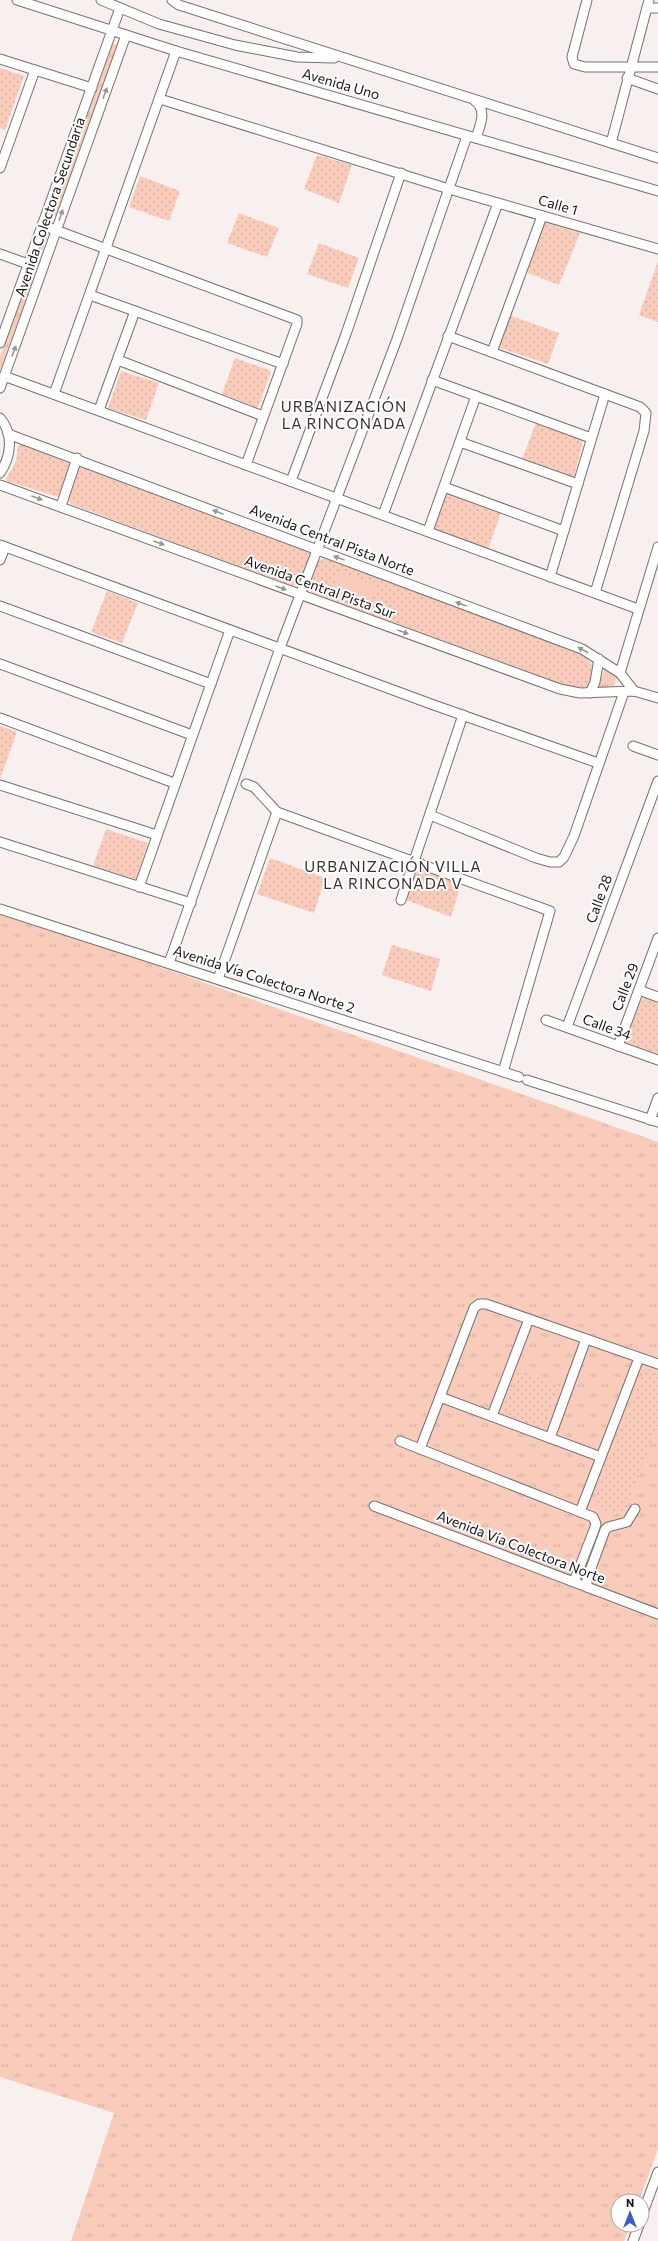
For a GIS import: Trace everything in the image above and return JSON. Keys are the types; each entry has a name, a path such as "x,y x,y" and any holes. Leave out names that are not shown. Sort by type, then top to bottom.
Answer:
{"street":[{"name":"Avenida Uno","path":"17,0 176,52 658,191"},
{"path":"101,0 159,24 235,45 297,57 343,58"},
{"name":"Avenida Uno","path":"172,0 183,6 658,158"},
{"path":"587,0 572,58 574,64 585,67 658,67"},
{"path":"610,143 648,4 658,8"},
{"name":"Avenida Colectora Secundaria","path":"0,343 120,8"},
{"name":"Avenida Colectora Secundaria","path":"0,388 126,35"},
{"path":"54,394 107,249 176,52"},
{"path":"0,59 92,88"},
{"path":"0,168 35,70"},
{"path":"627,78 658,89"},
{"path":"471,98 478,103 483,116"},
{"name":"Calle 1","path":"160,99 449,189 658,249"},
{"path":"168,963 191,903 280,648 338,499 449,189 471,137 483,116 505,109"},
{"path":"291,482 346,334 401,173"},
{"path":"383,515 498,203"},
{"path":"492,352 542,216"},
{"path":"42,225 294,317 297,324 246,465"},
{"path":"0,254 28,264"},
{"path":"90,295 283,364"},
{"path":"99,410 135,311"},
{"path":"448,336 640,407 646,413 647,417 595,593"},
{"path":"118,360 263,416"},
{"path":"4,376 638,609"},
{"path":"432,380 591,438"},
{"path":"550,577 605,394"},
{"path":"428,531 476,396"},
{"path":"0,418 8,434 10,447 7,460 0,473"},
{"name":"Avenida Central Pista Norte","path":"8,434 77,458 582,649 620,673 634,691"},
{"path":"460,442 578,484"},
{"path":"61,506 77,458"},
{"name":"Avenida Central Pista Sur","path":"0,485 61,506 301,596 560,689 590,692 634,691"},
{"path":"444,487 564,532"},
{"path":"0,560 2,546 463,716 598,763"},
{"path":"620,673 638,609 658,547"},
{"path":"0,606 211,684"},
{"path":"139,887 174,783 230,630"},
{"path":"590,692 597,676 599,659"},
{"path":"0,664 192,735"},
{"path":"634,691 658,698"},
{"path":"430,814 536,858 550,862 559,862 564,857 574,836 598,763 624,692"},
{"path":"401,900 463,716"},
{"path":"0,718 174,783"},
{"path":"633,746 658,755"},
{"name":"Calle 28","path":"567,1028 658,781"},
{"path":"246,784 254,787 277,812 550,911 503,1072"},
{"path":"0,785 156,835"},
{"path":"218,979 277,812"},
{"path":"0,842 191,903"},
{"name":"Avenida Vía Colectora Norte 2","path":"0,909 654,1121"},
{"name":"Calle 29","path":"618,1046 658,938"},
{"path":"639,990 658,997"},
{"name":"Calle 34","path":"546,1020 658,1060"},
{"path":"654,1121 658,1098"},
{"path":"420,1449 476,1305 486,1304 658,1364"},
{"path":"492,1416 529,1319"},
{"path":"550,1438 586,1339"},
{"path":"580,1512 639,1358"},
{"path":"440,1397 601,1457"},
{"path":"400,1441 593,1517 596,1524 575,1579 571,1581"},
{"name":"Avenida Vía Colectora Norte","path":"374,1506 658,1614"},
{"path":"587,1587 587,1579 605,1530 608,1527 627,1522 635,1509"},
{"path":"650,2194 658,2172"}],"green space":[{"path":"113,44 118,45 56,216 52,214"},
{"path":"0,68 24,76 5,130 0,128"},
{"path":"317,155 352,165 339,203 304,189"},
{"path":"140,176 180,191 169,221 129,207"},
{"path":"239,213 279,228 267,257 227,243"},
{"path":"542,222 580,233 559,285 523,271"},
{"path":"45,232 49,233 39,260 37,260 36,257"},
{"path":"319,243 359,258 348,288 307,274"},
{"path":"658,261 658,322 639,315"},
{"path":"31,272 34,272 35,275 0,371 0,357"},
{"path":"509,315 559,333 548,364 497,347"},
{"path":"235,358 271,371 258,408 222,394"},
{"path":"121,371 159,383 146,420 108,408"},
{"path":"536,423 583,440 574,477 522,459"},
{"path":"22,442 71,464 58,497 7,481 6,479 16,461 18,446"},
{"path":"84,466 309,549 313,553 301,584 294,587 71,504 68,498 78,469"},
{"path":"448,493 501,513 488,549 436,531 434,526 445,494"},
{"path":"326,557 580,651 594,667 593,682 587,687 562,688 315,596 309,590 318,561"},
{"path":"339,571 377,586 368,609 330,595"},
{"path":"107,591 138,603 122,643 91,632"},
{"path":"605,668 616,677 615,684 612,689 598,688"},
{"path":"0,726 17,732 0,779"},
{"path":"106,829 148,843 136,879 93,866"},
{"path":"270,858 325,878 314,913 257,894"},
{"path":"417,867 461,884 451,917 406,900"},
{"path":"0,911 658,1142 658,2149 642,2193 610,2193 610,2233 627,2233 624,2241 71,2241 114,2113 0,2077"},
{"path":"392,945 440,959 431,991 382,975"},
{"path":"645,998 658,1003 658,1056 626,1045 625,1041 641,1000"},
{"path":"645,1369 658,1373 658,1425 626,1508 616,1514 599,1507 595,1497"},
{"path":"518,1370 559,1386 543,1430 501,1413"}],"district":[{"name":"URBANIZACIÓN LA RINCONADA","path":"344,416"},
{"name":"URBANIZACIÓN VILLA LA RINCONADA V","path":"393,876"}]}
